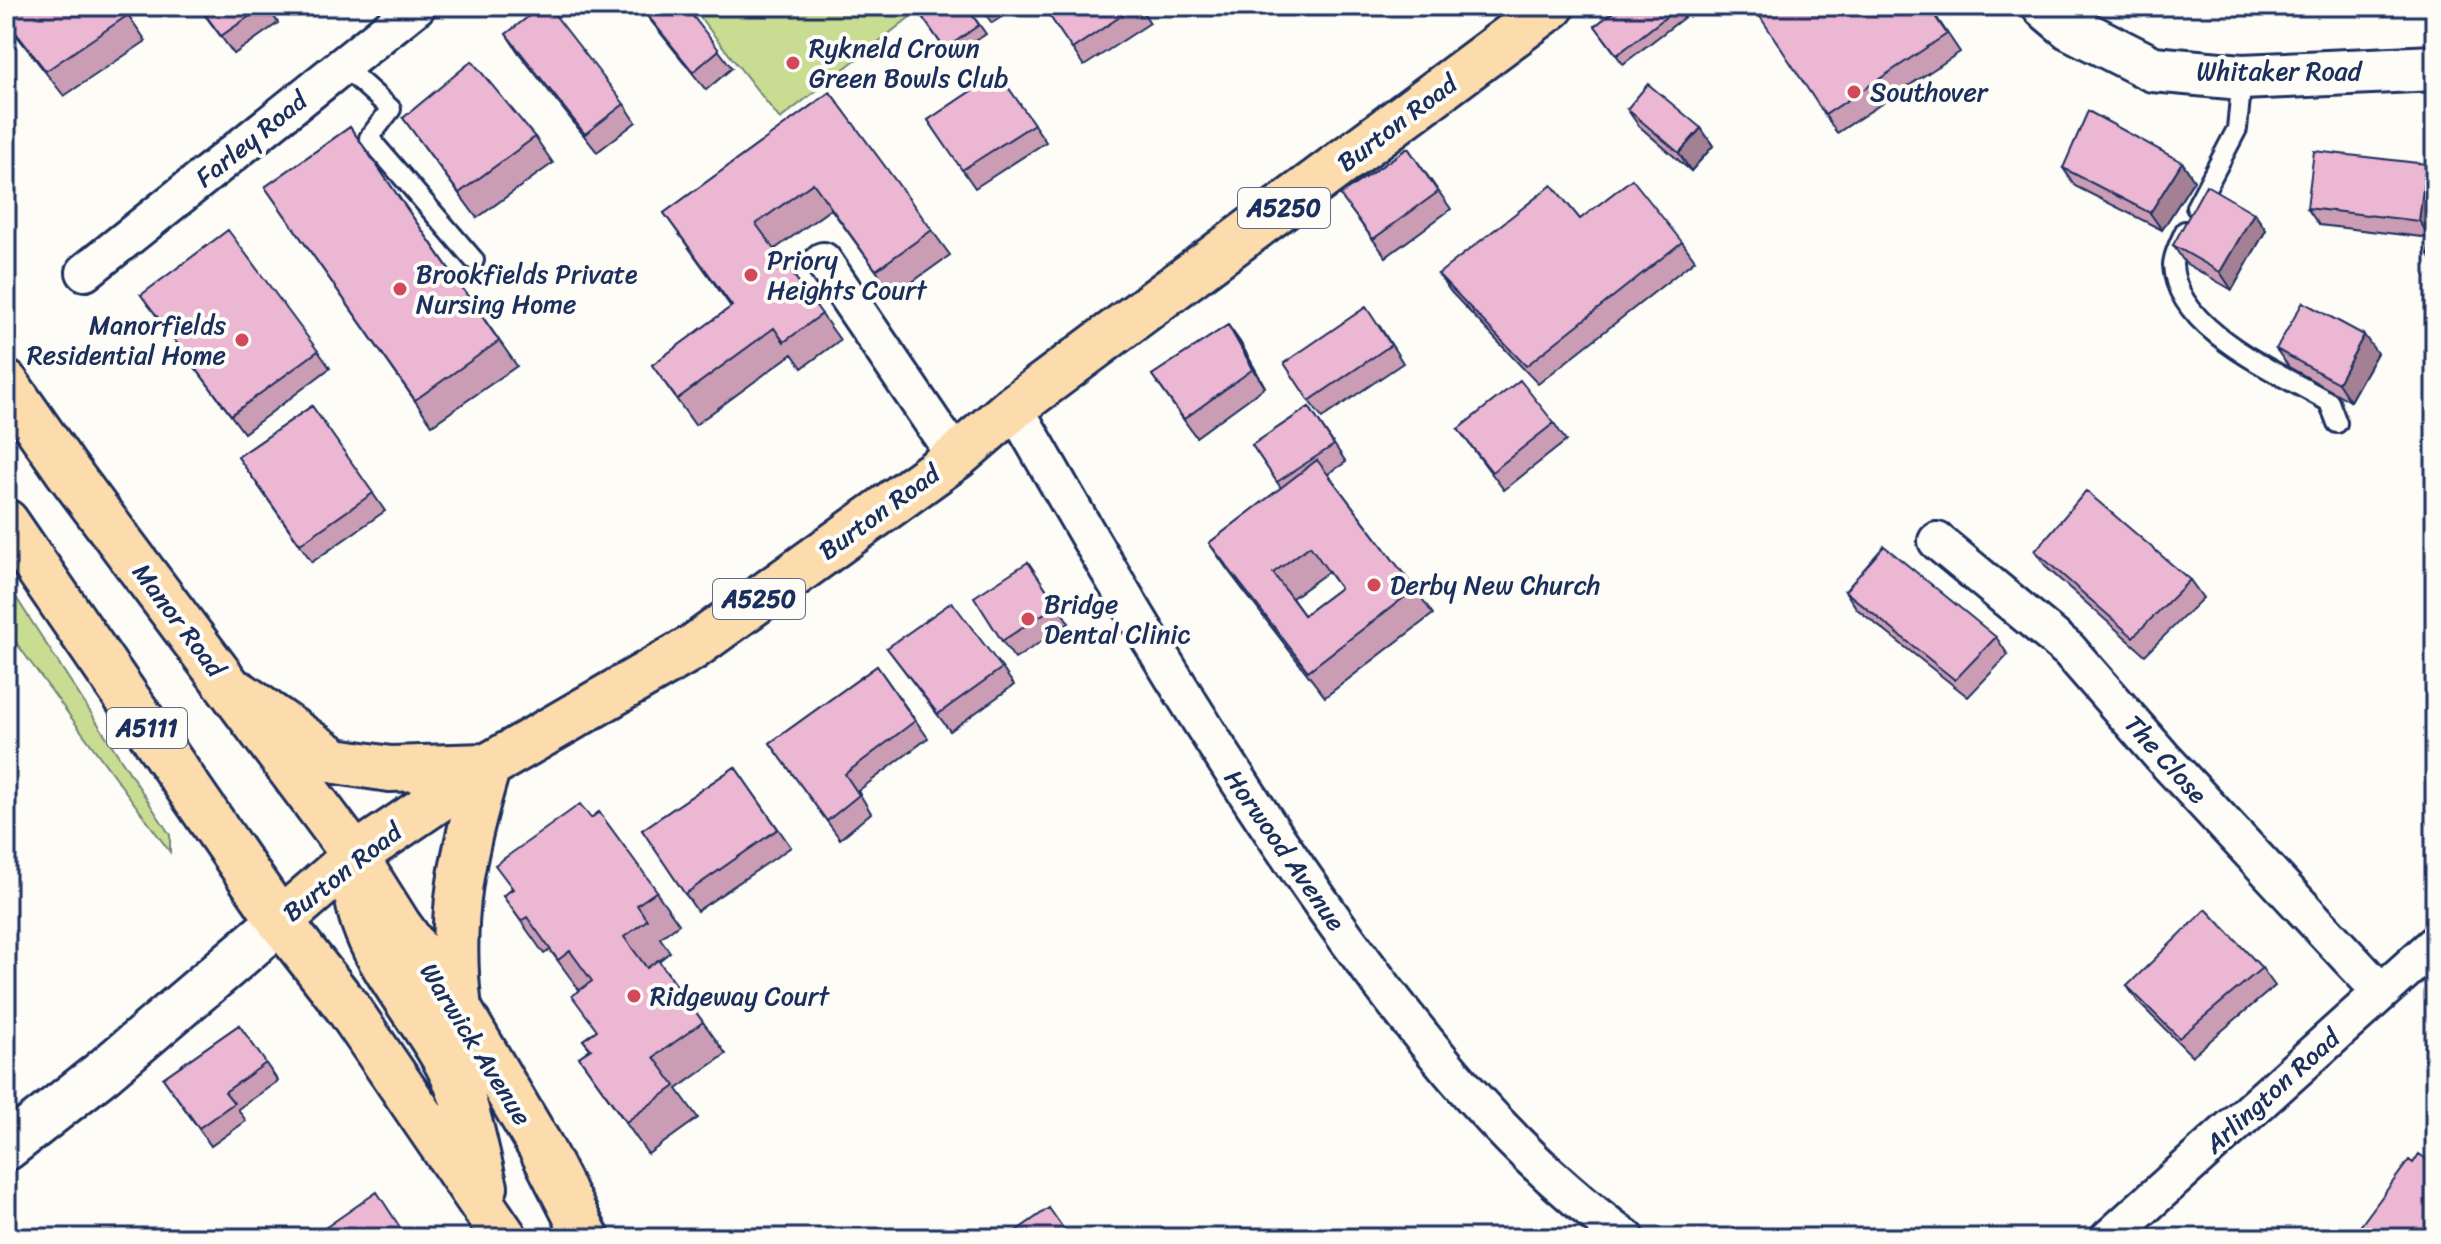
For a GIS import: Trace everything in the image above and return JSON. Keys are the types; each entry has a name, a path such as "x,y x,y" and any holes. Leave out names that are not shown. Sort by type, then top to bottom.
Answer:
{"main road":[{"name":"Burton Road","path":"280,921 355,856 488,766 692,648 956,457 1014,407 1552,6"},
{"name":"Manor Road","path":"6,383 355,856"},
{"name":"A5111","path":"6,522 280,921 348,1008 498,1225"},
{"name":"A5250","path":"229,687 336,761 390,769 488,766"},
{"path":"459,1009 454,964 456,899 471,822 488,766"},
{"name":"A5111","path":"355,856 357,895 372,943 447,1062 462,1095 498,1225"},
{"name":"Warwick Avenue","path":"355,856 399,926 459,1009 540,1146 587,1238"}],"street":[{"name":"Farley Road","path":"85,272 417,6"},
{"name":"Whitaker Road","path":"2045,6 2070,27 2153,69 2242,77 2435,68"},
{"path":"823,261 956,457"},
{"name":"Horwood Avenue","path":"1014,407 1114,583 1218,751 1310,888 1404,1017 1532,1162 1626,1238"},
{"name":"The Close","path":"1937,541 2069,650 2164,759 2381,992"},
{"name":"Burton Road","path":"6,1148 103,1072 280,921"},
{"name":"Arlington Road","path":"2109,1238 2435,944"}],"lane":[{"path":"343,66 391,109 369,138 474,260"},
{"path":"2242,77 2237,129 2188,223 2173,264 2180,290 2209,332 2329,402 2337,423"}],"green space":[{"name":"Rykneld Crown Green Bowls Club","path":"691,6 924,6 780,119"},
{"path":"6,582 170,835 170,852 6,629"}],"building":[{"path":"6,6 122,6 128,15 46,71 6,20"},
{"path":"199,6 264,6 221,36"},
{"path":"542,6 548,6 624,104 585,134 506,34"},
{"path":"640,6 685,6 719,50 693,72"},
{"path":"934,6 966,6 979,25 945,49 921,15"},
{"path":"980,6 998,6 985,14"},
{"path":"1043,6 1136,6 1072,49"},
{"path":"1621,6 1680,6 1617,55 1595,26"},
{"name":"Southover","path":"1753,6 1928,6 1947,34 1825,115"},
{"path":"472,61 535,137 459,193 403,118"},
{"path":"998,73 1034,124 962,170 928,120"},
{"path":"1648,84 1701,128 1679,153 1627,109"},
{"name":"Priory Heights Court","path":"830,92 932,230 876,270 813,183 756,224 822,314 784,342 774,328 677,399 652,365 732,306 664,213"},
{"path":"2088,111 2182,162 2150,213 2063,168"},
{"name":"Brookfields Private Nursing Home","path":"350,127 499,341 415,400 265,187"},
{"path":"1408,148 1438,192 1373,239 1340,195"},
{"path":"2314,151 2426,164 2419,221 2307,208"},
{"path":"1632,179 1682,242 1526,366 1438,274 1552,185 1580,219"},
{"path":"2206,185 2254,213 2220,272 2173,245"},
{"path":"2435,195 2435,255 2428,254"},
{"name":"Manorfields Residential Home","path":"228,230 318,351 231,415 141,295"},
{"path":"2303,302 2364,335 2338,383 2276,349"},
{"path":"1366,307 1391,345 1309,401 1284,363"},
{"path":"1228,325 1253,369 1184,419 1152,375"},
{"path":"1520,380 1554,423 1492,472 1458,429"},
{"path":"312,406 373,493 300,544 238,457"},
{"path":"1309,407 1334,445 1277,482 1252,445"},
{"name":"Derby New Church","path":"1317,460 1415,589 1308,671 1209,543","holes":["1310,546 1340,588 1304,615 1273,573"]},
{"path":"2086,491 2190,580 2133,637 2035,551"},
{"path":"1884,546 1996,637 1955,680 1845,591"},
{"path":"1028,562 1057,605 1002,641 974,597"},
{"path":"952,602 1002,668 938,714 887,648"},
{"path":"877,666 915,721 845,774 859,795 827,821 770,743"},
{"path":"735,767 778,829 685,894 642,830"},
{"name":"Ridgeway Court","path":"580,804 591,818 599,812 657,891 637,905 647,920 624,937 647,968 658,960 703,1022 654,1057 675,1086 626,1122 579,1057 591,1049 583,1040 597,1030 572,996 592,981 570,951 558,960 527,917 521,921 503,896 513,889 495,865"},
{"path":"2206,909 2262,968 2179,1038 2127,986"},
{"path":"239,1025 266,1063 225,1092 234,1103 199,1128 163,1078"},
{"path":"2419,1154 2435,1165 2435,1226 2426,1238 2360,1238 2362,1236 2356,1232 2409,1160 2413,1163"},
{"path":"377,1192 407,1238 332,1238 325,1228"},
{"path":"1049,1208 1070,1238 1006,1238"}],"place":[{"name":"Rykneld Crown Green Bowls Club","path":"793,63"},
{"name":"Southover","path":"1854,92"},
{"name":"Priory Heights Court","path":"751,275"},
{"name":"Brookfields Private Nursing Home","path":"400,289"},
{"name":"Manorfields Residential Home","path":"242,340"},
{"name":"Derby New Church","path":"1374,585"},
{"name":"Bridge Dental Clinic","path":"1028,619"},
{"name":"Ridgeway Court","path":"634,996"}]}
